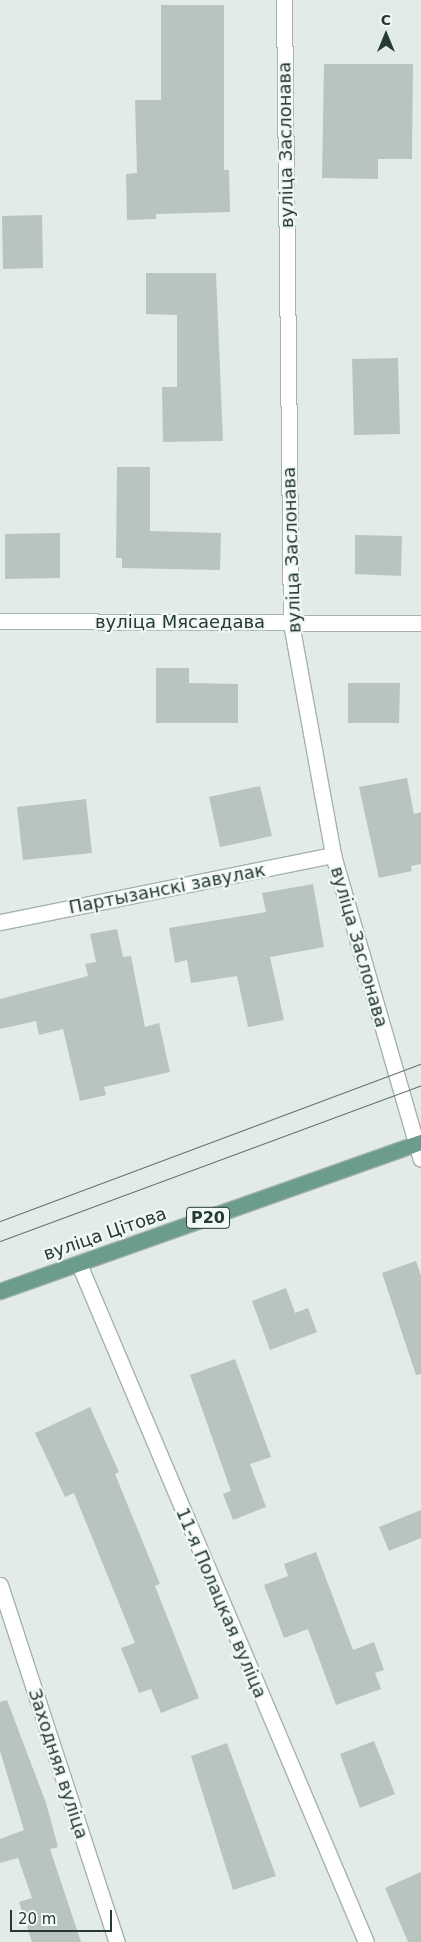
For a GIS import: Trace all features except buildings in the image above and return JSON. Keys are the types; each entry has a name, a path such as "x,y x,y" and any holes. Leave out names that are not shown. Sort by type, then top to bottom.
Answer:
{"main road":[{"name":"вуліца Цітова","path":"0,1291 419,1148"}],"street":[{"name":"вуліца Заслонава","path":"284,0 291,623 333,856 419,1148"},
{"name":"вуліца Мясаедава","path":"0,621 421,623"},
{"name":"Партызанскі завулак","path":"0,922 333,856"},
{"name":"11-я Полацкая вуліца","path":"79,1264 366,1942"},
{"name":"Заходняя вуліца","path":"0,1585 117,1942"}],"tram line":[{"path":"0,1221 421,1064"},
{"path":"0,1241 421,1085"}]}
